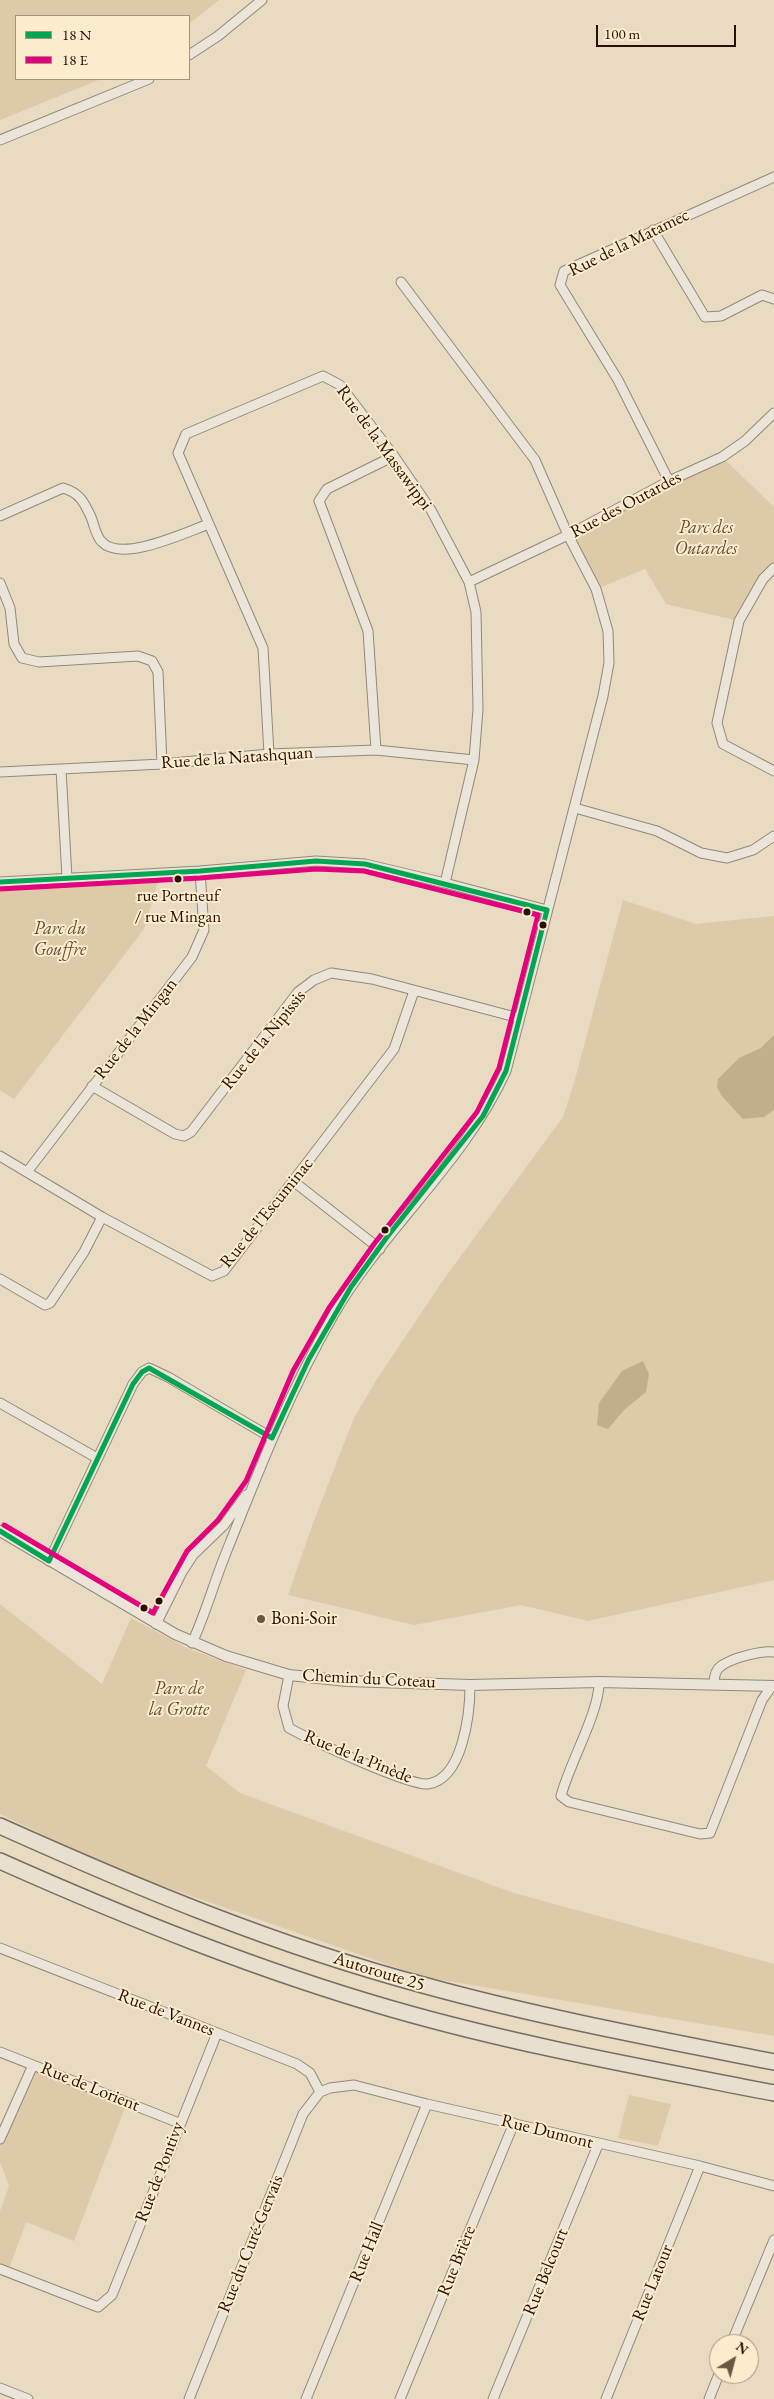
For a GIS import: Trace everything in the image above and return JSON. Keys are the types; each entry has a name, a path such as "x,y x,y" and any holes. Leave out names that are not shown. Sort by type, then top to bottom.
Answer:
{"highway":[{"name":"Autoroute 25","path":"0,1826 193,1909 269,1937 358,1966 516,2009 774,2062"},
{"name":"Autoroute 25","path":"0,1860 158,1929 330,1990 488,2034 774,2093"},
{"path":"696,2077 774,2103"}],"street":[{"path":"190,53 218,36 262,0"},
{"path":"0,140 146,80"},
{"name":"Rue de la Matamec","path":"669,481 618,380 560,285 564,271 774,177"},
{"path":"653,230 705,317 721,316 762,295 774,299"},
{"path":"192,1643 253,1484 300,1374 335,1312 380,1249 483,1116 506,1071 575,808 603,696 609,663 608,631 596,590 568,535 535,460 401,282"},
{"name":"Rue de la Massawippi","path":"269,754 263,648 178,453 186,434 323,376 340,384 394,456 431,510 469,582 476,622 478,709 474,760 445,883"},
{"name":"Rue des Outardes","path":"469,582 568,535 669,481 722,457 745,440 774,413"},
{"path":"376,750 368,631 319,501 327,489 394,456"},
{"path":"0,516 63,488 74,492 82,499 101,542 110,548 120,550 149,546 209,524"},
{"path":"774,568 762,578 739,621 717,722 723,744 774,771"},
{"path":"0,583 10,608 14,644 22,658 39,662 138,656 152,661 158,672 162,764"},
{"name":"Rue de la Natashquan","path":"0,772 162,764 269,754 376,750 474,760"},
{"path":"61,769 67,878"},
{"path":"575,808 658,831 701,853 727,858 753,850 774,836"},
{"path":"0,882 200,871 316,861 366,864 547,910"},
{"name":"Rue de la Mingan","path":"27,1172 192,958 204,930 200,871"},
{"name":"Rue de la Nipissis","path":"92,1086 175,1134 184,1136 191,1132 298,992 314,980 331,972 372,979 519,1018"},
{"name":"Rue de l'Escuminac","path":"0,1156 102,1217 212,1276 224,1271 394,1049 414,991"},
{"path":"293,1181 380,1249"},
{"path":"0,1280 44,1305 50,1303 84,1252 102,1217"},
{"path":"49,1561 133,1384 142,1372 149,1368 168,1377 272,1438"},
{"path":"0,1403 97,1458"},
{"path":"156,1624 182,1572 193,1555 224,1525 253,1484"},
{"name":"Chemin du Coteau","path":"0,1531 156,1624 192,1643 236,1660 289,1674 347,1681 470,1685 599,1682 773,1686"},
{"path":"714,1684 716,1672 722,1666 763,1651 774,1652"},
{"name":"Rue de la Pinède","path":"289,1674 283,1706 289,1728 312,1741 357,1760 403,1778 427,1784 447,1774 460,1751 470,1685"},
{"path":"599,1682 598,1697 561,1796 569,1802 700,1834 710,1833 762,1700 773,1686"},
{"name":"Rue de Vannes","path":"0,1948 297,2064 310,2073 320,2092"},
{"name":"Rue de Pontivy","path":"0,2269 98,2307 112,2295 179,2123 217,2033"},
{"name":"Rue de Lorient","path":"0,2052 179,2123"},
{"path":"0,2139 34,2065"},
{"name":"Rue Dumont","path":"320,2092 330,2088 354,2085 598,2145 700,2166 774,2186"},
{"name":"Rue du Curé-Gervais","path":"189,2399 303,2114 320,2092"},
{"name":"Rue Hall","path":"306,2399 427,2104"},
{"name":"Rue Brière","path":"400,2399 514,2123"},
{"name":"Rue Belcourt","path":"493,2399 598,2145"},
{"name":"Rue Latour","path":"606,2399 700,2166"},
{"path":"736,2334 774,2240"},
{"path":"709,2399 715,2384"},
{"path":"0,2388 28,2399"}],"green space":[{"path":"0,0 219,0 190,23 190,15 15,15 15,80 99,80 0,120"},
{"name":"Parc des Outardes","path":"722,457 774,507 774,568 739,621 666,604 645,569 596,589 568,535"},
{"name":"Parc du Gouffre","path":"161,872 144,929 14,1099 0,1090 0,883"},
{"path":"623,900 696,924 774,916 774,1580 588,1621 521,1605 414,1625 288,1595 313,1523 354,1418 377,1379 444,1279 563,1117 574,1083"},
{"name":"Parc de la Grotte","path":"0,1604 102,1684 131,1618 187,1648 246,1670 206,1766 240,1793 514,1893 774,1964 774,2036 424,1977 114,1869 0,1814"},
{"path":"33,2065 127,2102 74,2241 26,2222 8,2272 0,2269 0,2211 9,2186 0,2162 0,2139"},
{"path":"629,2095 671,2104 658,2146 618,2138"}],"shaded area":[{"path":"774,1035 774,1110 764,1117 743,1119 721,1095 717,1087 718,1079 739,1058 761,1048"},
{"path":"643,1361 649,1374 646,1392 624,1410 608,1429 597,1425 599,1403 622,1371"}],"transit line":[{"path":"0,882 200,871 316,861 365,864 547,910 506,1071 483,1116 387,1237 351,1287 309,1359 272,1438 149,1368 142,1372 133,1384 49,1561 0,1531"},
{"path":"0,889 200,878 316,869 364,871 538,915 499,1068 477,1112 374,1244 329,1308 293,1371 246,1481 218,1520 187,1551 153,1613 4,1525"}],"place":[{"name":"rue Portneuf / rue Mingan","path":"178,879"},
{"name":"Boni-Soir","path":"261,1619"}]}
